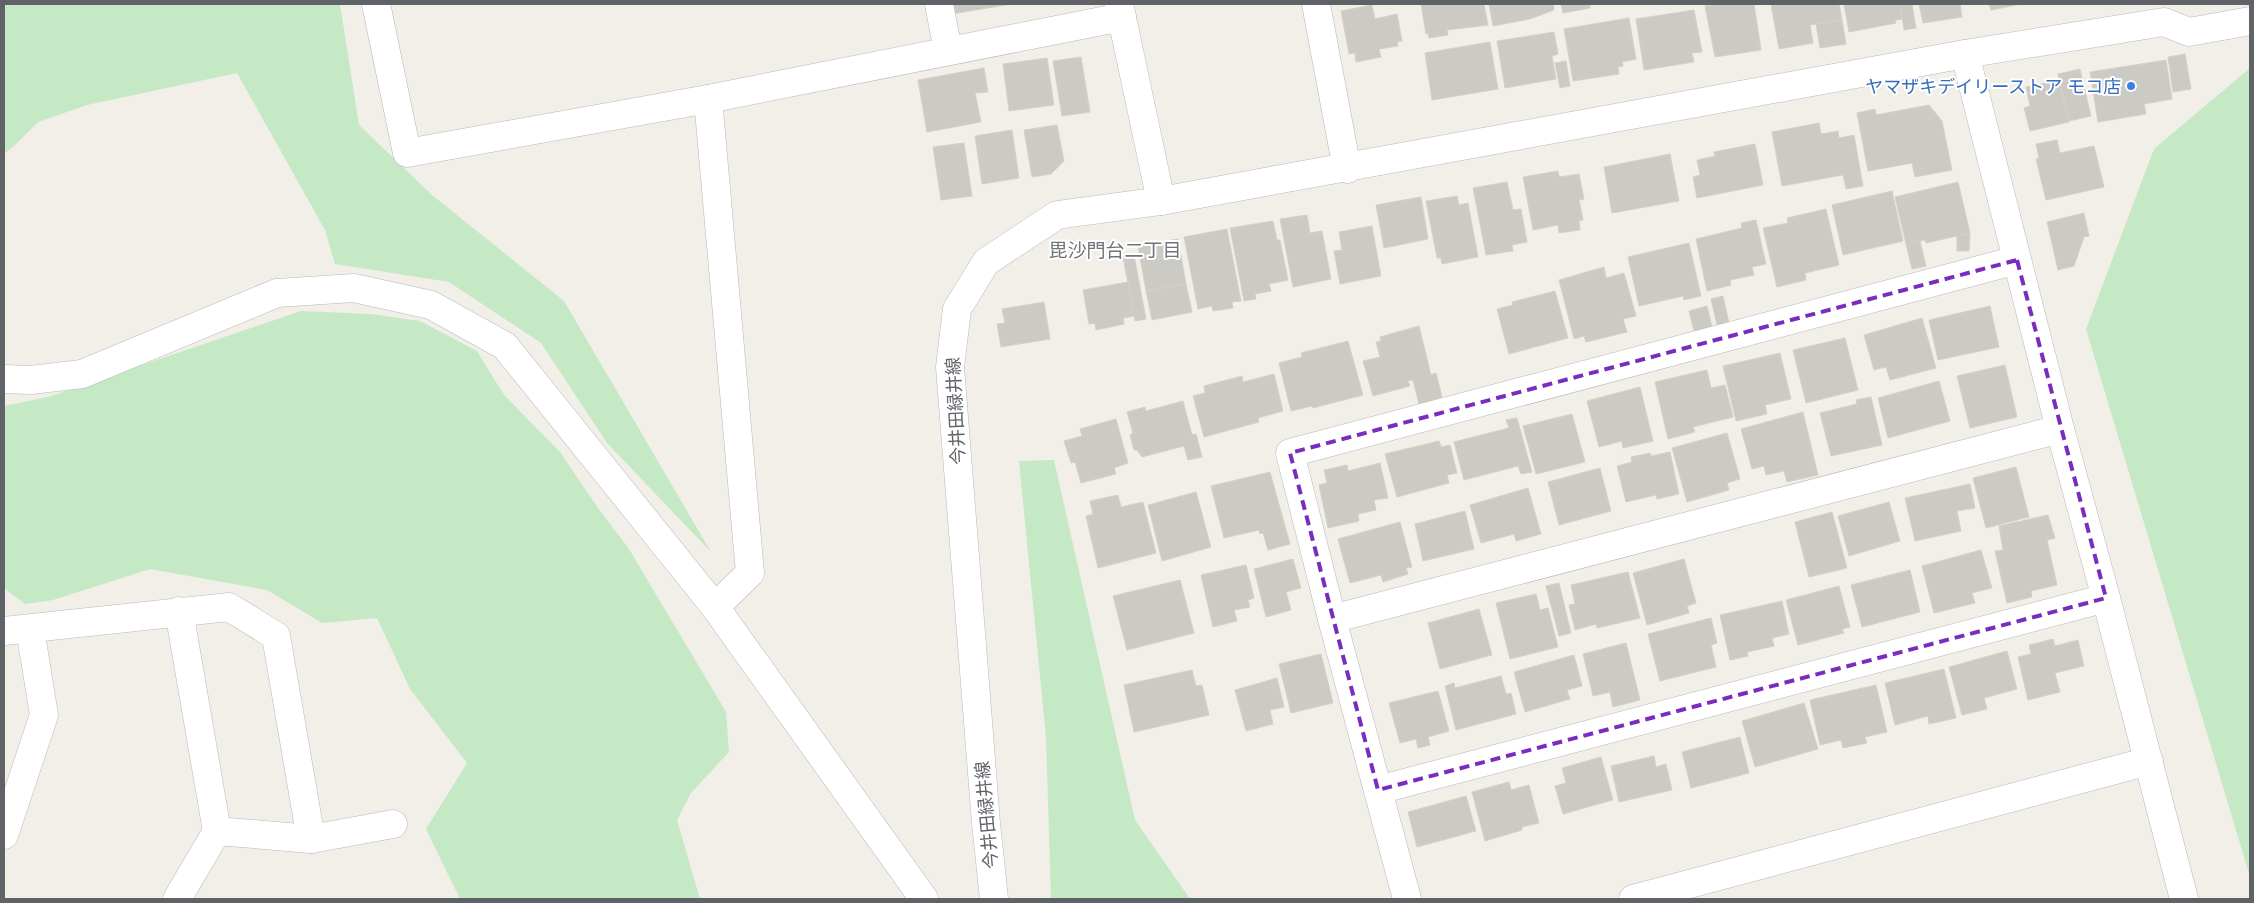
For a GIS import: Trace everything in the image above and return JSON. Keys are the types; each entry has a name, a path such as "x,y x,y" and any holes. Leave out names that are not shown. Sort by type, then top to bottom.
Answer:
{"street":[{"path":"376,4 408,153 708,99 948,52 1120,10 1161,201"},
{"path":"940,4 948,52"},
{"path":"1316,4 1347,169"},
{"path":"2163,13 2189,32 2250,21"},
{"name":"今井田緑井線","path":"994,899 986,823 950,368 957,309 986,262 1056,215 1161,201 1347,169 1965,54 2163,13"},
{"path":"1965,54 2060,429 2184,899"},
{"path":"708,99 750,573 715,607"},
{"path":"1407,899 1290,453 2017,260"},
{"path":"4,379 31,380 82,374 277,293 354,288 431,305 505,346 715,607 924,899"},
{"path":"1332,619 2060,429"},
{"path":"1378,790 2106,598"},
{"path":"4,835 44,715 17,630 229,607 276,636 311,839"},
{"path":"177,899 217,831 179,611"},
{"path":"1633,899 2148,762"},
{"path":"217,831 311,839 393,824"}],"highlighted area":[{"path":"2017,260 2106,598 1378,790 1290,453"}],"green space":[{"path":"4,4 340,4 359,125 432,195 564,301 711,552 607,443 541,343 449,282 335,264 325,230 237,73 87,105 38,122 4,154"},
{"path":"2250,68 2250,877 2086,329 2154,149"},
{"path":"301,311 371,314 420,321 477,351 504,395 560,452 629,549 726,712 729,752 691,793 677,820 700,899 460,899 426,829 467,763 410,689 377,618 322,623 267,590 150,569 53,600 25,604 4,588 4,406 48,397"},
{"path":"1054,460 1135,820 1190,899 1051,899 1046,737 1019,461"}],"building":[{"path":"950,4 1011,4 952,14"},
{"path":"1421,4 1484,4 1488,25 1447,30 1448,35 1429,38 1428,33 1426,34"},
{"path":"1489,4 1553,4 1554,10 1530,19 1493,26"},
{"path":"1561,4 1590,4 1590,8 1563,13"},
{"path":"1754,4 1761,50 1715,57 1705,6"},
{"path":"1771,4 1839,4 1842,20 1810,25 1813,43 1779,49"},
{"path":"1844,4 1900,4 1902,19 1895,20 1896,23 1849,32"},
{"path":"1900,4 1912,4 1916,28 1904,30"},
{"path":"1919,4 1960,4 1962,17 1923,23"},
{"path":"1989,4 2017,4 2017,5 1991,10"},
{"path":"1372,5 1375,19 1397,14 1402,41 1397,42 1398,46 1379,49 1381,57 1356,62 1355,53 1349,54 1341,11"},
{"path":"1694,10 1702,52 1692,53 1694,62 1644,70 1636,19"},
{"path":"1629,18 1636,59 1622,62 1623,66 1618,67 1619,74 1573,81 1564,29"},
{"path":"1842,20 1846,44 1820,48 1816,24"},
{"path":"1554,32 1558,54 1552,56 1556,79 1505,88 1497,41"},
{"path":"1490,42 1498,89 1432,100 1425,53"},
{"path":"2185,54 2191,89 2173,92 2168,57"},
{"path":"1081,57 1090,112 1062,116 1053,61"},
{"path":"1047,58 1054,105 1009,111 1003,64"},
{"name":"ヤマザキデイリーストア モコ店","path":"2166,60 2172,99 2144,104 2146,114 2098,122 2090,72"},
{"path":"1566,61 1570,86 1560,88 1555,63"},
{"path":"984,68 988,92 975,93 981,122 927,132 918,80"},
{"path":"2080,69 2091,116 2069,121 2058,74"},
{"path":"2059,80 2069,122 2030,131 2024,108 2030,106 2026,87"},
{"path":"1929,105 1942,121 1952,170 1915,177 1912,163 1868,171 1857,113 1875,109 1876,115"},
{"path":"1819,123 1821,134 1838,131 1839,138 1854,135 1863,186 1846,189 1843,175 1782,186 1772,132"},
{"path":"1057,125 1064,161 1051,174 1032,177 1024,130"},
{"path":"1012,130 1019,178 982,184 975,136"},
{"path":"2057,140 2060,153 2094,146 2104,187 2046,200 2036,159 2039,158 2036,144"},
{"path":"964,143 972,196 941,200 933,147"},
{"path":"1755,144 1763,185 1697,198 1693,177 1700,175 1697,160 1715,156 1714,152"},
{"path":"1670,154 1679,201 1612,213 1604,167"},
{"path":"1558,171 1559,177 1579,174 1584,199 1579,200 1583,220 1579,221 1580,230 1559,233 1558,225 1533,230 1523,177"},
{"path":"1507,182 1513,210 1521,209 1527,242 1512,245 1513,251 1486,255 1473,188"},
{"path":"1958,182 1970,233 1926,243 1925,240 1906,244 1895,197"},
{"path":"1892,191 1903,241 1843,255 1832,205"},
{"path":"1457,196 1459,205 1468,203 1478,257 1442,264 1441,258 1437,258 1426,201"},
{"path":"1421,197 1428,239 1384,248 1376,205"},
{"path":"1826,209 1839,265 1805,273 1806,280 1777,287 1763,228 1788,223 1787,218"},
{"path":"2084,213 2089,236 2084,237 2074,266 2058,270 2047,222"},
{"path":"1307,215 1310,233 1322,231 1331,279 1293,287 1280,219"},
{"path":"1756,220 1766,264 1752,267 1754,275 1730,280 1731,285 1707,291 1696,239 1742,228 1741,223"},
{"path":"1273,221 1277,240 1280,240 1288,280 1269,284 1271,291 1255,294 1256,299 1244,301 1230,228"},
{"path":"1372,226 1381,276 1340,284 1334,251 1342,250 1339,232"},
{"path":"1227,229 1241,301 1232,302 1233,308 1213,311 1212,306 1198,309 1184,237"},
{"path":"1970,233 1969,251 1957,251 1957,236"},
{"path":"1178,239 1186,284 1146,291 1138,246"},
{"path":"1920,241 1926,266 1912,269 1906,244"},
{"path":"1689,243 1701,296 1684,300 1683,296 1639,306 1628,257"},
{"path":"1134,255 1146,319 1135,321 1123,257"},
{"path":"1604,267 1606,278 1624,273 1636,316 1623,319 1627,332 1586,342 1584,336 1574,339 1559,280"},
{"path":"1128,282 1134,316 1123,318 1124,324 1096,330 1095,323 1089,324 1083,290"},
{"path":"1186,284 1192,312 1152,320 1146,291"},
{"path":"1555,291 1568,338 1509,354 1497,309 1513,305 1512,302"},
{"path":"1723,296 1729,323 1717,325 1711,299"},
{"path":"1044,302 1050,339 1001,347 997,324 1005,323 1002,309"},
{"path":"1707,306 1713,331 1695,335 1689,311"},
{"path":"1990,306 1999,347 1938,360 1929,320"},
{"path":"1922,318 1936,368 1890,380 1886,367 1874,370 1864,335"},
{"path":"1419,326 1431,375 1436,373 1442,397 1419,404 1413,380 1408,381 1410,386 1373,396 1363,361 1380,357 1376,342 1381,341 1380,337"},
{"path":"1845,338 1858,390 1806,403 1793,350"},
{"path":"1348,341 1363,395 1313,408 1312,406 1291,411 1279,363 1302,357 1301,353"},
{"path":"1780,353 1791,399 1765,405 1767,414 1736,421 1723,366"},
{"path":"2005,365 2017,417 1970,428 1957,376"},
{"path":"1707,370 1711,388 1725,385 1733,417 1693,427 1695,432 1668,439 1655,382"},
{"path":"1274,374 1283,411 1258,418 1259,422 1204,437 1193,396 1205,393 1204,386 1242,376 1243,382"},
{"path":"1939,381 1950,421 1888,438 1878,398"},
{"path":"1640,387 1653,441 1623,448 1622,441 1599,447 1587,401"},
{"path":"1871,397 1882,445 1831,456 1820,413 1857,404 1856,400"},
{"path":"1183,401 1192,435 1196,434 1202,457 1188,460 1184,446 1142,457 1137,450 1134,450 1130,435 1133,433 1127,412 1145,407 1146,411"},
{"path":"1803,412 1818,475 1787,482 1784,471 1766,475 1764,466 1752,469 1741,429"},
{"path":"1572,414 1585,462 1536,474 1523,426"},
{"path":"1517,418 1532,472 1521,474 1518,466 1464,480 1454,442 1509,428 1506,420"},
{"path":"1116,419 1128,463 1114,468 1116,474 1081,483 1075,462 1071,463 1064,441 1082,436 1080,429"},
{"path":"1727,433 1740,479 1727,483 1729,490 1687,502 1672,448"},
{"path":"1439,441 1441,447 1450,445 1457,473 1447,475 1449,483 1397,497 1385,454"},
{"path":"1670,452 1679,494 1657,499 1656,495 1626,502 1617,466 1632,462 1631,457 1650,453 1651,456"},
{"path":"1380,463 1388,498 1374,500 1376,510 1358,514 1359,521 1328,528 1319,485 1327,483 1324,470 1347,465 1348,471"},
{"path":"2016,467 2029,517 1986,528 1973,478"},
{"path":"1600,468 1611,511 1559,525 1548,482"},
{"path":"1270,472 1290,544 1268,550 1263,533 1260,534 1259,530 1224,538 1211,486"},
{"path":"1970,484 1975,508 1957,511 1961,531 1915,541 1905,498"},
{"path":"1528,488 1541,534 1516,541 1514,534 1481,543 1470,505"},
{"path":"1196,492 1211,547 1162,561 1148,505"},
{"path":"1118,495 1121,507 1143,502 1156,553 1098,568 1086,516 1093,514 1090,501"},
{"path":"1889,502 1900,541 1849,556 1838,516"},
{"path":"1465,511 1474,549 1423,561 1415,524"},
{"path":"1832,512 1847,568 1809,577 1795,522"},
{"path":"2048,515 2055,538 2047,540 2057,585 2031,591 2032,597 2007,603 1995,551 2003,550 1999,526"},
{"path":"1400,522 1412,567 1406,568 1408,574 1383,582 1381,575 1350,583 1338,539"},
{"path":"1981,550 1992,588 1972,593 1975,603 1934,613 1922,566"},
{"path":"1293,559 1301,588 1286,592 1291,610 1266,617 1254,569"},
{"path":"1684,559 1696,603 1687,606 1689,613 1647,625 1633,573"},
{"path":"1246,565 1254,598 1248,600 1250,607 1234,610 1237,621 1213,627 1201,575"},
{"path":"1910,570 1920,612 1862,627 1851,585"},
{"path":"1628,572 1640,618 1597,628 1596,624 1575,630 1569,605 1575,604 1571,585"},
{"path":"1180,580 1194,633 1127,650 1113,596"},
{"path":"1559,583 1571,633 1559,636 1546,586"},
{"path":"1839,586 1850,627 1842,629 1844,633 1798,645 1786,600"},
{"path":"1536,594 1540,610 1548,608 1558,647 1510,659 1496,603"},
{"path":"1782,601 1789,634 1772,638 1774,646 1747,652 1748,656 1730,660 1720,615"},
{"path":"1479,609 1492,655 1440,669 1428,623"},
{"path":"1711,618 1717,643 1711,645 1716,667 1660,681 1648,634"},
{"path":"2053,639 2055,646 2078,640 2084,666 2055,673 2060,692 2028,700 2018,657 2031,654 2029,645"},
{"path":"1626,643 1640,700 1613,707 1610,692 1593,696 1583,654"},
{"path":"2007,651 2017,689 1984,698 1987,709 1962,715 1949,667"},
{"path":"1321,654 1333,703 1291,713 1279,664"},
{"path":"1574,655 1582,686 1567,690 1570,699 1525,712 1514,672"},
{"path":"1944,669 1956,718 1929,724 1928,716 1895,725 1885,683"},
{"path":"1192,670 1196,686 1202,685 1209,715 1134,732 1124,685"},
{"path":"1501,676 1506,694 1511,693 1516,714 1456,730 1445,686 1454,683 1455,688"},
{"path":"1277,678 1284,707 1270,710 1273,724 1246,731 1235,690"},
{"path":"1876,685 1887,732 1865,737 1867,743 1843,748 1841,740 1820,745 1810,700"},
{"path":"1438,691 1449,731 1428,737 1430,745 1418,748 1416,739 1400,743 1389,703"},
{"path":"1804,703 1818,749 1755,767 1742,721"},
{"path":"1740,737 1749,773 1691,788 1682,752"},
{"path":"1654,756 1656,767 1666,764 1672,790 1619,802 1611,766"},
{"path":"1601,757 1613,800 1563,814 1555,786 1566,783 1562,768"},
{"path":"1509,782 1511,790 1529,785 1539,823 1522,827 1522,830 1485,841 1472,792"},
{"path":"1466,796 1476,831 1417,847 1408,812"}],"place":[{"name":"ヤマザキデイリーストア モコ店","path":"2131,86"}],"district":[{"name":"毘沙門台二丁目","path":"1115,250"}]}
